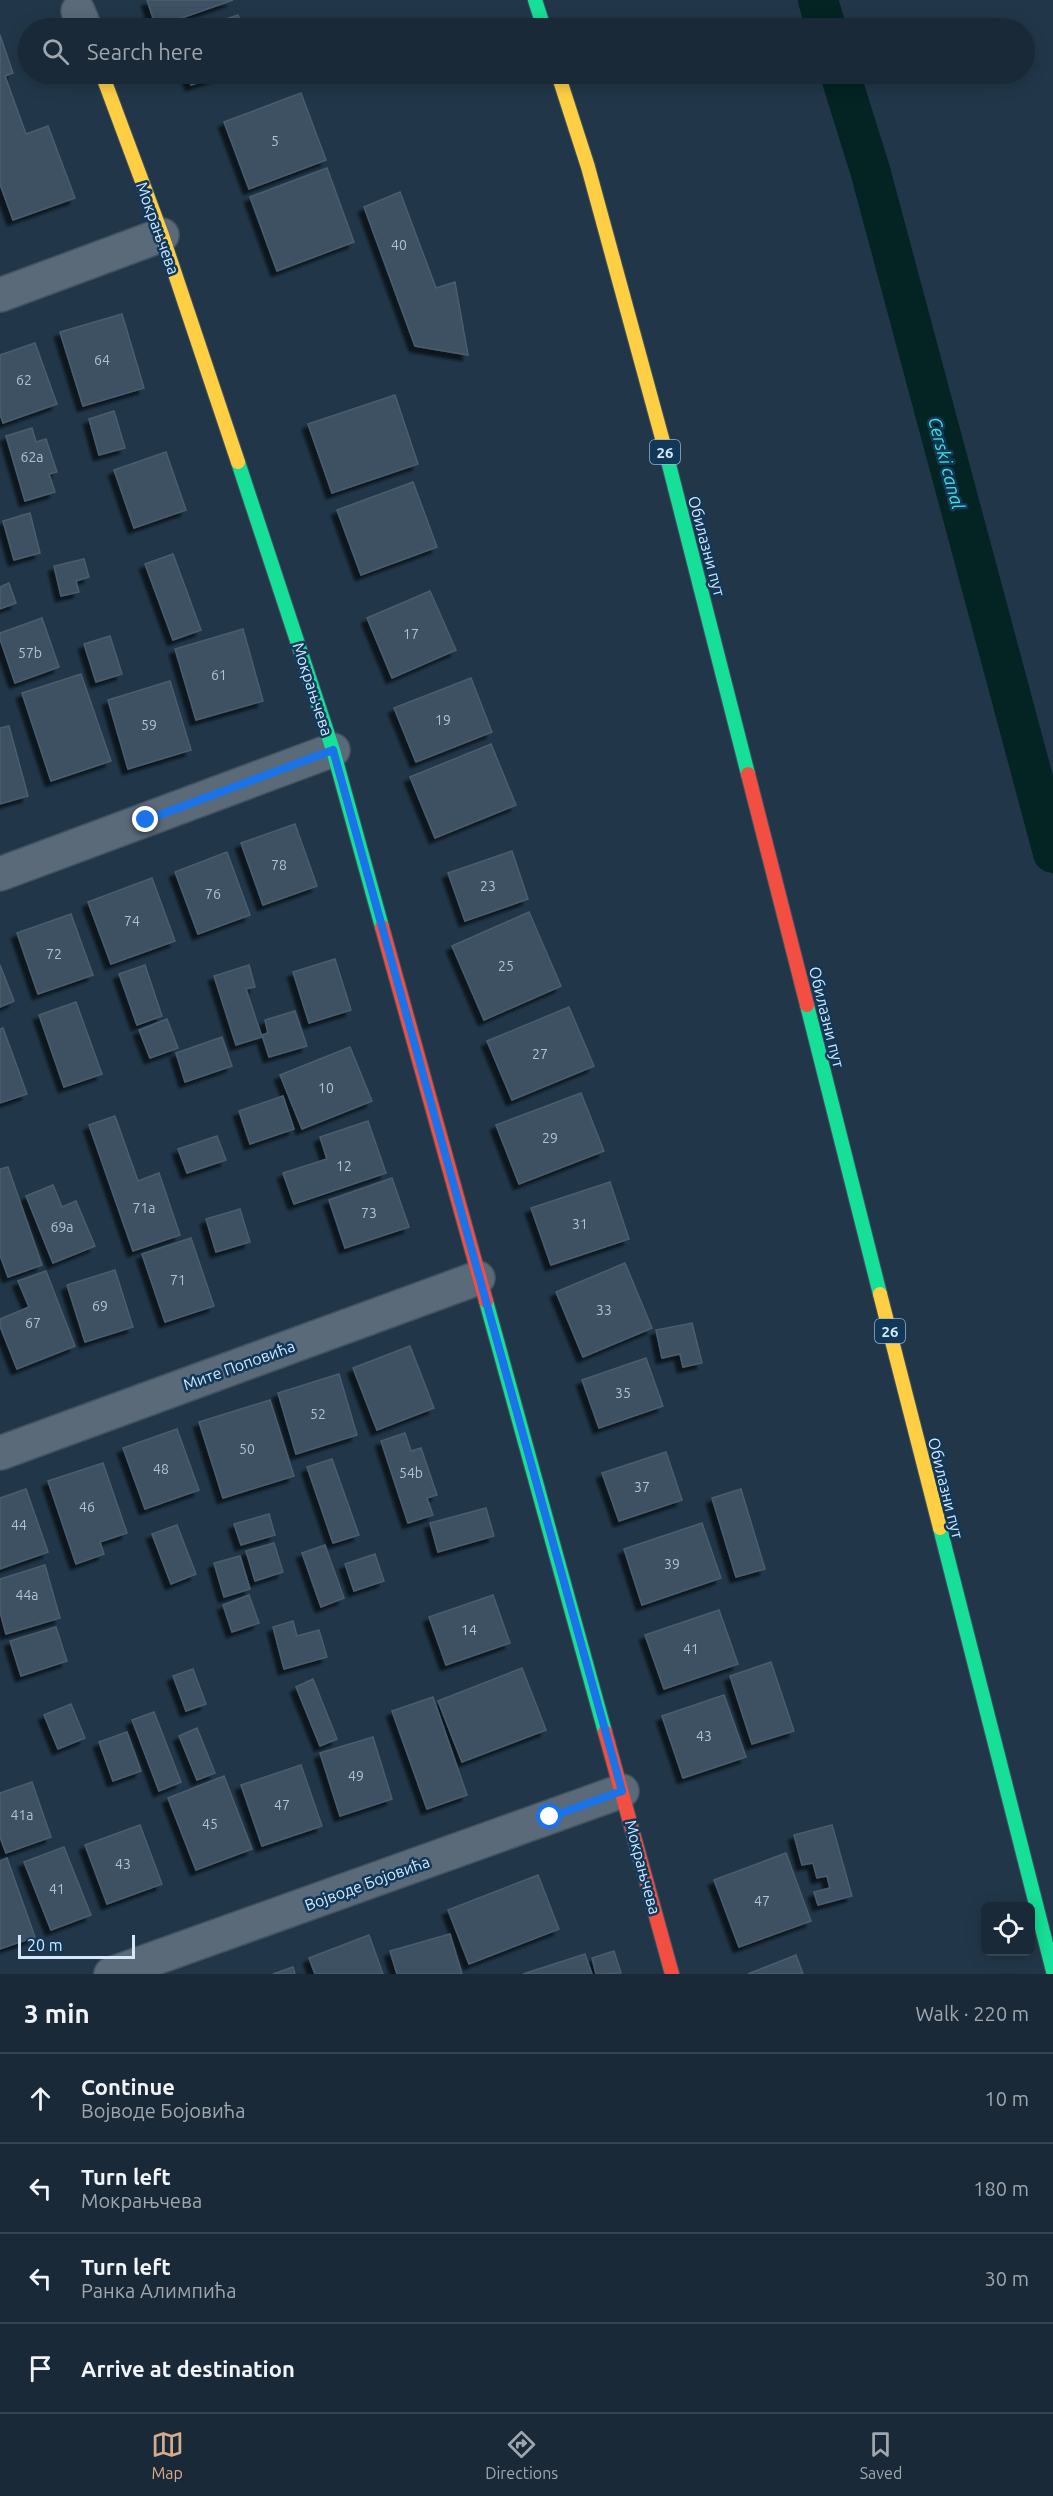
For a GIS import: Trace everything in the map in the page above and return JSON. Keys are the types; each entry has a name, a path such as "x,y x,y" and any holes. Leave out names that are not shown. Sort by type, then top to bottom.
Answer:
{"street":[{"path":"535,0 541,18"},
{"name":"Мокрањчева","path":"106,84 162,235 333,750 672,1974"},
{"name":"Обилазни пут","path":"561,84 588,167 646,375 1053,1971"},
{"path":"0,295 162,235"},
{"path":"0,874 333,750"},
{"name":"Мите Поповића","path":"0,1453 478,1278"},
{"name":"Војводе Бојовића","path":"111,1974 622,1791"}],"building":[{"path":"147,0 233,0 182,18 153,18"},
{"path":"0,35 13,73 5,76 26,134 48,126 75,198 13,220 0,184"},
{"path":"301,93 326,160 249,189 224,122"},
{"path":"327,168 354,242 277,271 250,197"},
{"path":"400,192 436,288 455,282 468,355 415,346 364,207"},
{"path":"122,314 144,388 83,406 60,332"},
{"path":"35,343 57,404 3,423 0,414 0,355"},
{"path":"395,395 418,464 332,493 308,424"},
{"path":"114,411 125,448 99,455 89,419"},
{"path":"32,428 36,442 46,439 57,472 49,474 55,492 25,501 6,436"},
{"path":"166,452 186,510 134,528 114,470"},
{"path":"413,482 437,547 361,575 337,510"},
{"path":"30,513 40,553 14,560 3,521"},
{"path":"173,554 201,630 173,640 145,564"},
{"path":"84,559 89,577 76,581 79,592 61,596 54,566"},
{"path":"9,583 16,603 0,609 0,587"},
{"path":"430,591 456,650 392,678 367,618"},
{"path":"42,618 59,667 15,683 0,633"},
{"path":"243,629 263,701 196,720 175,649"},
{"path":"110,636 122,674 96,682 84,644"},
{"path":"81,674 111,761 51,781 22,693"},
{"path":"471,678 492,732 416,762 394,708"},
{"path":"170,681 191,750 128,769 108,700"},
{"path":"9,726 28,796 0,804 0,728"},
{"path":"491,744 516,805 435,838 410,777"},
{"path":"295,824 317,886 263,905 241,843"},
{"path":"512,851 528,899 465,921 448,873"},
{"path":"227,852 250,915 198,934 175,872"},
{"path":"152,878 175,941 111,964 88,902"},
{"path":"529,912 561,986 484,1020 452,946"},
{"path":"71,914 93,975 38,994 17,933"},
{"path":"335,959 351,1010 309,1023 293,972"},
{"path":"0,965 14,1001 0,1007"},
{"path":"145,965 162,1016 137,1025 119,974"},
{"path":"249,965 255,987 246,989 262,1037 236,1045 214,976"},
{"path":"76,1002 102,1074 64,1087 39,1015"},
{"path":"569,1007 594,1066 512,1100 487,1041"},
{"path":"295,1011 307,1046 269,1057 262,1035 268,1033 265,1020"},
{"path":"167,1019 178,1048 150,1058 139,1030"},
{"path":"3,1028 27,1094 0,1103 0,1029"},
{"path":"222,1037 232,1066 185,1082 176,1053"},
{"path":"350,1047 372,1101 302,1129 280,1075"},
{"path":"581,1093 604,1151 519,1184 496,1125"},
{"path":"283,1096 294,1129 250,1144 239,1111"},
{"path":"115,1116 138,1181 159,1173 180,1235 133,1251 89,1125"},
{"path":"368,1121 386,1173 294,1204 283,1173 327,1159 320,1137"},
{"path":"217,1136 226,1160 187,1173 178,1149"},
{"path":"8,1167 42,1265 8,1277 0,1255 0,1169"},
{"path":"392,1178 409,1227 345,1248 329,1200"},
{"path":"610,1182 629,1239 551,1265 531,1208"},
{"path":"53,1185 62,1207 76,1201 95,1246 53,1263 26,1196"},
{"path":"240,1209 250,1242 216,1252 206,1219"},
{"path":"191,1238 214,1306 165,1322 142,1254"},
{"path":"625,1263 652,1328 583,1357 556,1292"},
{"path":"115,1270 133,1327 85,1342 67,1285"},
{"path":"46,1271 75,1346 17,1369 0,1326 0,1319 29,1307 18,1281"},
{"path":"692,1323 702,1363 683,1367 680,1354 662,1358 656,1330"},
{"path":"410,1346 434,1408 377,1430 353,1368"},
{"path":"646,1358 663,1406 599,1428 582,1380"},
{"path":"339,1374 357,1435 296,1454 278,1393"},
{"path":"270,1400 294,1476 223,1498 199,1422"},
{"path":"177,1429 199,1490 145,1509 123,1448"},
{"path":"405,1433 411,1451 421,1448 437,1495 427,1498 433,1515 408,1523 381,1441"},
{"path":"666,1452 682,1500 619,1521 602,1473"},
{"path":"332,1459 359,1535 333,1543 307,1467"},
{"path":"103,1463 127,1533 100,1542 104,1554 76,1564 48,1481"},
{"path":"26,1489 48,1552 0,1569 0,1498"},
{"path":"741,1489 765,1569 736,1577 712,1498"},
{"path":"486,1508 494,1536 438,1552 430,1523"},
{"path":"269,1514 275,1535 241,1545 234,1524"},
{"path":"702,1523 721,1578 642,1605 624,1549"},
{"path":"177,1525 196,1574 171,1584 152,1534"},
{"path":"274,1543 283,1572 255,1581 246,1551"},
{"path":"325,1545 344,1598 321,1607 302,1553"},
{"path":"375,1554 384,1581 354,1591 345,1564"},
{"path":"240,1556 250,1589 224,1597 214,1563"},
{"path":"45,1565 60,1618 6,1634 0,1612 0,1579"},
{"path":"249,1595 259,1623 232,1632 223,1605"},
{"path":"493,1595 510,1643 446,1665 429,1617"},
{"path":"719,1610 738,1664 664,1689 645,1635"},
{"path":"293,1621 297,1636 319,1630 327,1657 284,1669 273,1627"},
{"path":"56,1627 67,1661 21,1676 10,1641"},
{"path":"771,1662 794,1731 752,1744 730,1676"},
{"path":"522,1668 546,1730 462,1762 438,1701"},
{"path":"193,1669 206,1704 186,1711 173,1676"},
{"path":"313,1679 337,1739 320,1746 296,1687"},
{"path":"724,1695 746,1757 683,1778 662,1716"},
{"path":"433,1697 467,1795 427,1809 392,1711"},
{"path":"71,1704 85,1738 58,1749 44,1715"},
{"path":"154,1712 181,1782 159,1791 132,1720"},
{"path":"197,1728 215,1773 197,1780 179,1736"},
{"path":"127,1732 141,1771 113,1781 99,1742"},
{"path":"373,1737 392,1799 340,1816 320,1753"},
{"path":"301,1765 322,1826 262,1846 241,1785"},
{"path":"224,1776 252,1849 196,1870 168,1798"},
{"path":"32,1782 51,1837 6,1853 0,1837 0,1793"},
{"path":"140,1825 162,1884 107,1904 85,1845"},
{"path":"832,1825 852,1896 818,1905 814,1892 830,1888 827,1876 817,1878 813,1863 802,1865 794,1835"},
{"path":"64,1847 91,1915 51,1930 24,1862"},
{"path":"786,1853 811,1921 739,1947 714,1880"},
{"path":"7,1858 35,1937 0,1949 0,1861"},
{"path":"538,1875 559,1929 469,1964 448,1910"},
{"path":"450,1934 462,1974 397,1974 390,1951"},
{"path":"369,1935 383,1974 315,1974 309,1958"},
{"path":"614,1951 621,1973 596,1974 592,1958"},
{"path":"585,1954 592,1974 523,1974"},
{"path":"796,1955 803,1974 748,1974"},
{"path":"293,1967 295,1974 273,1974"}],"waterway":[{"name":"Cerski canal","path":"818,0 823,18"},
{"name":"Cerski canal","path":"843,84 870,170 1053,853"}],"traffic: fast":[{"path":"535,0 541,18"},
{"path":"665,449 748,774"},
{"path":"238,462 333,750 382,927"},
{"path":"807,1005 880,1294"},
{"path":"486,1301 605,1732"},
{"path":"940,1528 1053,1971"}],"traffic: slow":[{"path":"106,84 162,235 238,462"},
{"path":"561,84 588,167 665,449"},
{"path":"880,1294 940,1528"}],"traffic: jam":[{"path":"748,774 807,1005"},
{"path":"382,927 486,1301"},
{"path":"605,1732 672,1974"}],"route":[{"path":"146,820 333,750 622,1791 550,1817"}]}
